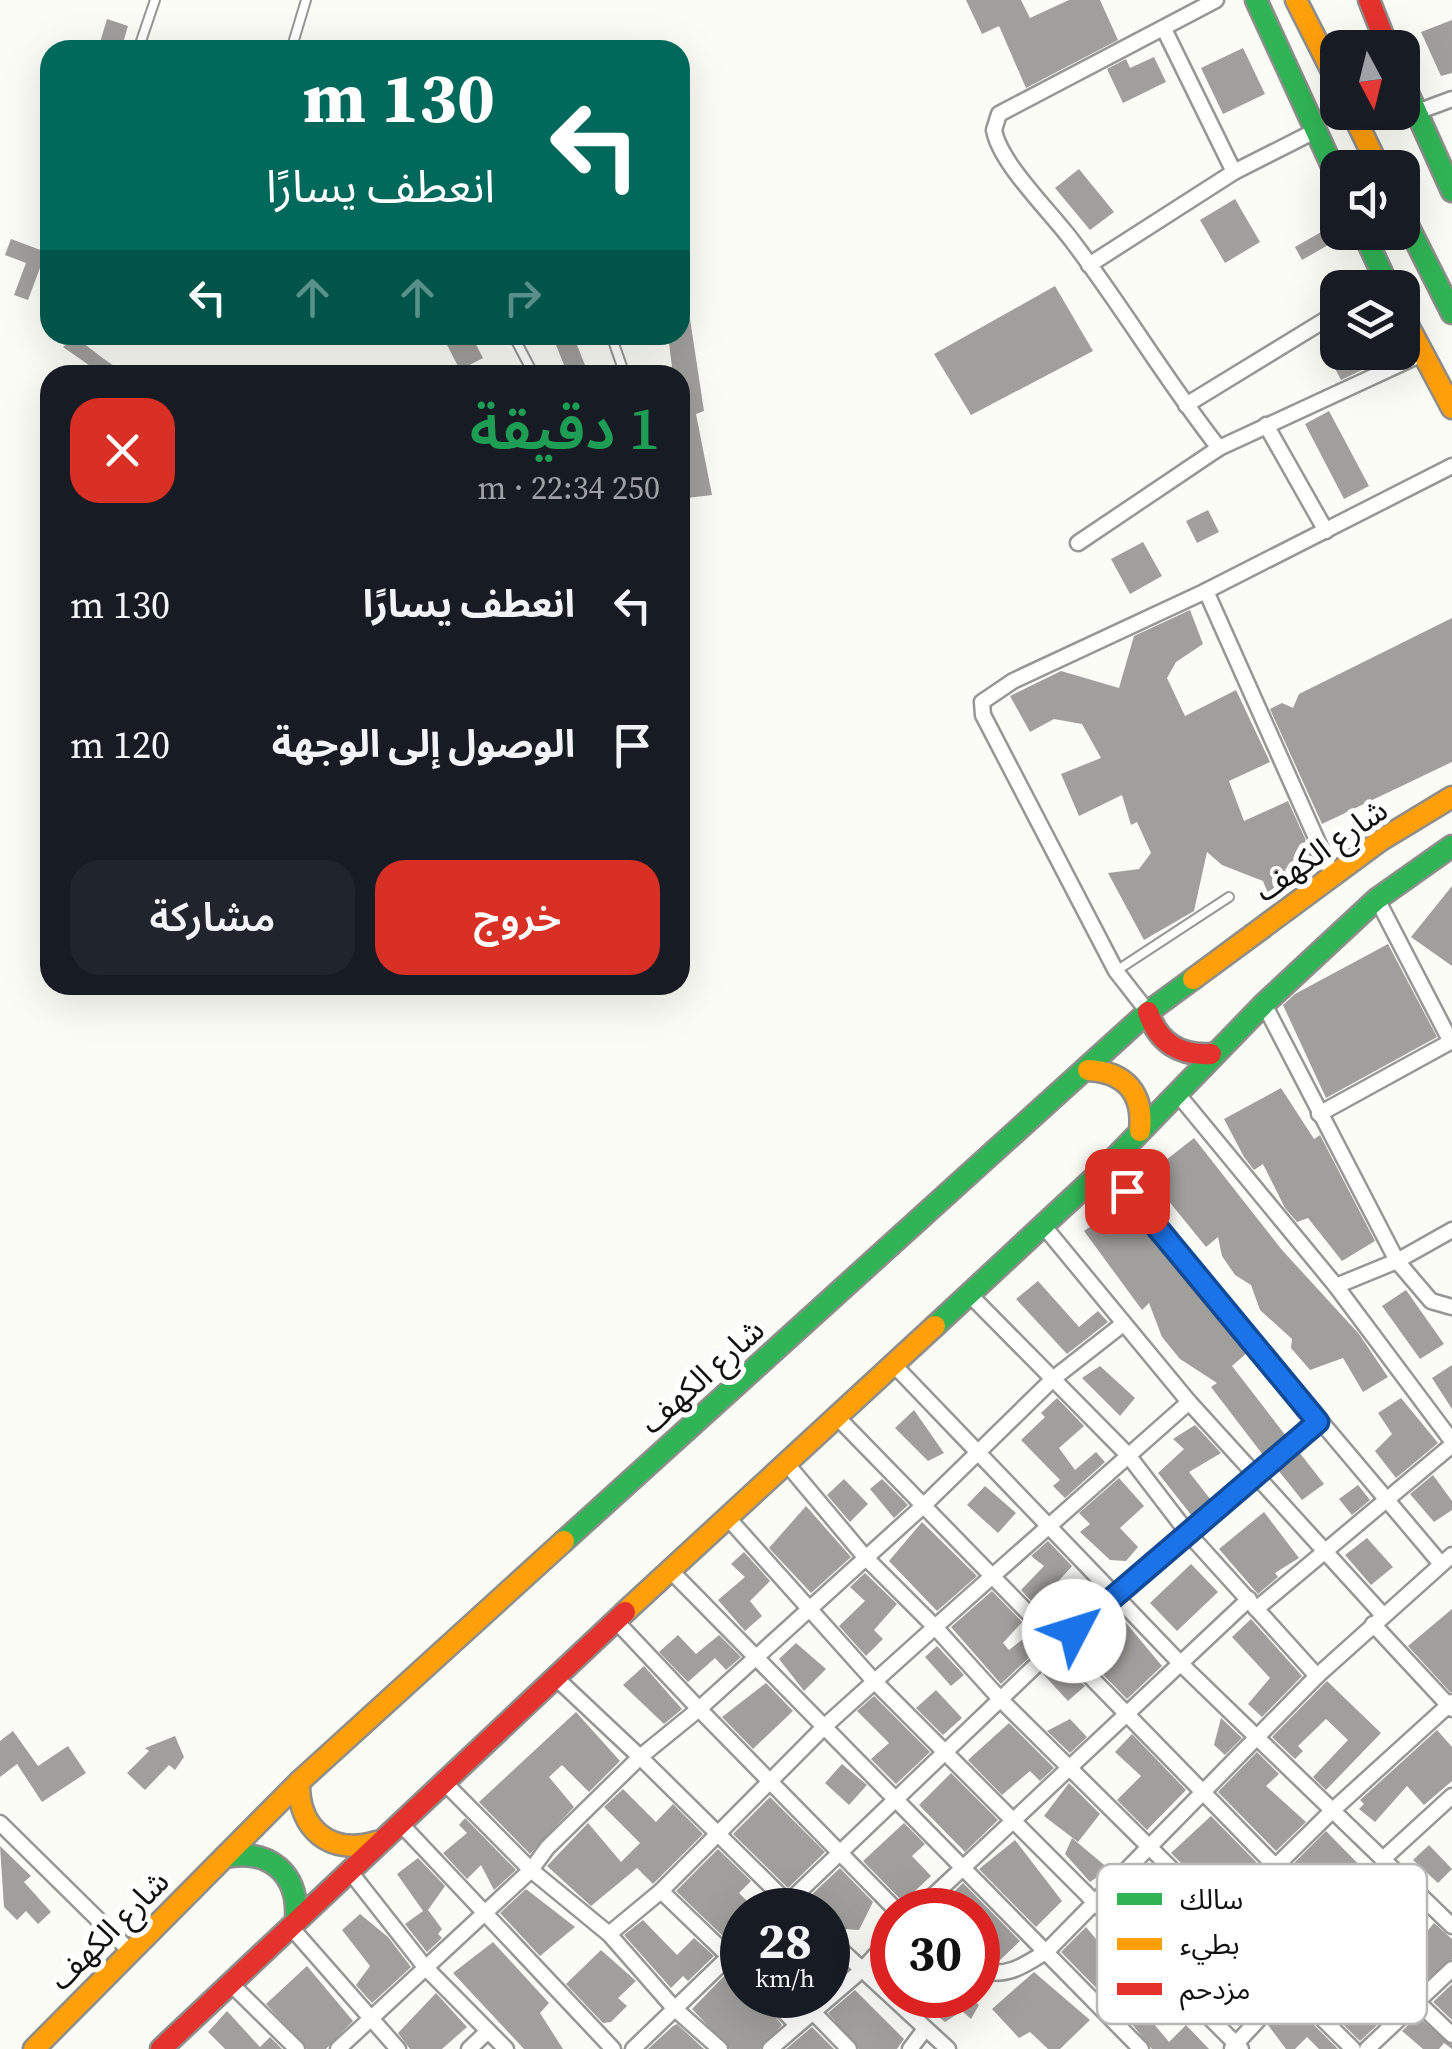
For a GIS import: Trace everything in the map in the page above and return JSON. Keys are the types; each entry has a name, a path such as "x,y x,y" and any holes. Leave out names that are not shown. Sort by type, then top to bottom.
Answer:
{"main road":[{"path":"1256,0 1324,150"},
{"path":"1296,0 1320,47"},
{"path":"1369,0 1381,30"},
{"path":"1420,119 1452,191"},
{"path":"1420,250 1452,313"},
{"path":"1420,350 1452,408"},
{"name":"شارع الكهف","path":"34,2049 299,1782 1148,1012 1333,876 1452,797"},
{"path":"175,2045 230,1982 348,1869 1106,1166 1211,1054 1264,1004 1377,899 1452,846"},
{"path":"1148,1012 1157,1034 1176,1050 1211,1054"},
{"path":"1088,1070 1118,1074 1133,1087 1142,1104 1140,1131"},
{"path":"299,1782 301,1814 320,1838 350,1848 380,1840"},
{"path":"224,1858 256,1854 284,1869 298,1898 293,1922"}],"street":[{"path":"1216,0 999,114 995,139 1219,448"},
{"path":"1164,28 1234,172"},
{"path":"1420,111 1452,99"},
{"path":"1090,266 1234,172 1315,131"},
{"path":"1186,405 1320,323"},
{"path":"1078,543 1219,448 1422,354"},
{"path":"1266,424 1326,531"},
{"path":"1148,1012 1116,972 983,715 982,702 1013,680 1206,591 1452,466"},
{"path":"1206,591 1333,876"},
{"path":"1319,1114 1451,1042 1377,899"},
{"path":"1264,1004 1397,1261 1432,1302 1452,1306"},
{"path":"941,1888 1180,1664 1252,1604 1388,1502 1452,1443 1336,1286 1176,1092"},
{"path":"1106,1166 1318,1422 1388,1502 1447,1560 1317,1676 1135,1864"},
{"path":"1042,1224 1188,1402 1328,1550 1377,1619 1451,1706 1279,1864"},
{"path":"1336,1286 1397,1261 1452,1230"},
{"path":"970,1295 1128,1455 1187,1532 1317,1676"},
{"path":"338,2049 531,1870 547,1848 640,1757 699,1709 922,1507 1054,1378 1124,1324"},
{"path":"894,1364 981,1450 1180,1664 1387,1864"},
{"path":"610,1934 661,1891 774,1782 825,1726 1188,1402"},
{"path":"838,1417 1056,1646 1273,1864"},
{"path":"806,1888 894,1797 1056,1646 1318,1422"},
{"path":"786,1464 865,1557 1168,1864"},
{"path":"728,1518 875,1682 1097,1900"},
{"path":"671,1571 1097,2003"},
{"path":"616,1621 874,1888"},
{"path":"556,1677 768,1888"},
{"path":"443,1781 531,1870 610,1934 674,2008 720,2049"},
{"path":"1383,1859 1452,1796"},
{"path":"399,1822 613,2049"},
{"path":"0,1823 130,1951"},
{"path":"348,1869 425,1967 506,2049"},
{"path":"661,1891 720,1947"},
{"path":"1427,1903 1452,1926"},
{"path":"1000,1974 1016,1970 1047,1950 1097,1904"},
{"path":"293,1922 369,2020 398,2049"},
{"path":"850,1957 948,2049"},
{"path":"850,1979 870,1961"},
{"path":"633,2049 720,1965"},
{"path":"1427,1994 1452,1969"},
{"path":"230,1982 297,2049"},
{"path":"1427,2010 1452,2035"},
{"path":"790,2018 796,2024"},
{"path":"770,2049 804,2018"},
{"path":"819,2018 849,2049"},
{"path":"1117,2024 1140,2049"},
{"path":"1215,2024 1236,2047 1256,2024"},
{"path":"1328,2024 1353,2049"},
{"path":"1367,2049 1395,2024"},
{"path":"910,2049 926,2029"},
{"path":"469,2049 488,2031"}],"lane":[{"path":"141,40 155,0"},
{"path":"295,40 306,0"},
{"path":"1116,972 1228,897"}],"building":[{"path":"966,0 1021,0 1030,18 1069,0 1100,0 1118,40 1026,88 999,26 982,34"},
{"path":"107,19 128,26 124,40 101,40"},
{"path":"1452,20 1452,73 1441,76 1421,32"},
{"path":"1243,48 1265,94 1223,114 1201,68"},
{"path":"1154,57 1166,82 1123,103 1107,69 1126,59 1130,68"},
{"path":"1079,169 1114,212 1090,230 1055,188"},
{"path":"1235,199 1260,242 1225,263 1200,220"},
{"path":"1320,233 1320,250 1302,260 1295,247"},
{"path":"11,239 40,250 40,268 28,300 14,295 26,263 5,255"},
{"path":"1055,286 1093,351 971,415 934,354"},
{"path":"690,319 704,411 696,414 712,495 690,498 690,365 672,365 669,345 690,345"},
{"path":"86,345 113,365 89,365 63,347"},
{"path":"447,345 476,345 483,358 470,365 457,365"},
{"path":"556,345 577,345 585,365 564,365"},
{"path":"1336,370 1362,370 1341,380"},
{"path":"1329,411 1369,486 1344,499 1305,424"},
{"path":"1208,510 1219,532 1197,543 1186,521"},
{"path":"1143,542 1162,576 1130,594 1111,559"},
{"path":"1190,610 1203,644 1176,662 1167,678 1185,716 1236,690 1270,762 1229,781 1244,821 1288,801 1314,858 1285,869 1293,886 1269,896 1263,881 1222,865 1207,852 1194,911 1144,940 1108,873 1139,869 1151,853 1137,822 1131,825 1122,795 1079,816 1061,774 1101,758 1082,724 1054,719 1030,732 1010,696 1061,671 1119,688 1134,636"},
{"path":"1452,618 1452,762 1322,824 1270,709 1282,703 1293,708 1299,694"},
{"path":"1452,886 1452,966 1411,937"},
{"path":"1388,944 1437,1037 1326,1098 1283,1005 1295,994"},
{"path":"1281,1088 1314,1139 1320,1135 1375,1241 1342,1261 1308,1218 1297,1222 1285,1208 1263,1164 1254,1170 1224,1119"},
{"path":"1194,1138 1282,1250 1359,1334 1388,1377 1363,1392 1343,1358 1310,1370 1291,1348 1292,1339 1260,1310 1251,1285 1235,1275 1222,1256 1218,1237 1206,1247 1159,1189 1152,1171"},
{"path":"1123,1204 1248,1352 1232,1366 1286,1436 1263,1455 1211,1387 1217,1383 1180,1359 1162,1337 1149,1303 1142,1310 1084,1231"},
{"path":"1038,1281 1079,1327 1098,1311 1108,1322 1067,1354 1016,1299"},
{"path":"1406,1290 1444,1344 1420,1359 1382,1306"},
{"path":"1452,1365 1452,1409 1432,1378"},
{"path":"1100,1366 1135,1398 1120,1416 1082,1378"},
{"path":"1057,1398 1084,1426 1059,1448 1075,1470 1096,1452 1105,1462 1065,1498 1053,1486 1060,1480 1021,1440 1045,1417 1041,1413"},
{"path":"1401,1398 1438,1443 1396,1478 1375,1451 1392,1434 1378,1413"},
{"path":"914,1410 944,1453 928,1461 895,1428"},
{"path":"1195,1425 1221,1453 1189,1472 1211,1500 1192,1516 1158,1473 1184,1449 1173,1439"},
{"path":"1299,1452 1324,1484 1302,1500 1278,1470"},
{"path":"1433,1475 1452,1501 1452,1510 1434,1522 1410,1494"},
{"path":"1119,1478 1144,1506 1120,1528 1138,1547 1126,1561 1110,1560 1080,1532 1090,1524 1079,1513"},
{"path":"844,1479 868,1504 850,1522 827,1495"},
{"path":"882,1479 908,1505 894,1518 870,1489"},
{"path":"1358,1485 1370,1500 1352,1515 1339,1499"},
{"path":"985,1486 1016,1513 998,1533 967,1505"},
{"path":"806,1506 851,1557 811,1593 769,1548"},
{"path":"1264,1512 1299,1558 1275,1573 1278,1577 1258,1594 1219,1549"},
{"path":"922,1522 977,1576 937,1611 889,1561"},
{"path":"1367,1538 1393,1567 1371,1585 1345,1555"},
{"path":"1048,1541 1072,1566 1036,1606 1021,1590 1044,1566 1031,1556"},
{"path":"744,1552 770,1581 750,1601 762,1616 745,1631 718,1600 745,1577 731,1564"},
{"path":"1191,1564 1218,1592 1177,1631 1150,1603"},
{"path":"865,1573 897,1604 874,1630 883,1639 866,1656 839,1626 865,1601 850,1587"},
{"path":"992,1591 1022,1622 1003,1643 1009,1650 1032,1632 1043,1644 1001,1684 951,1627"},
{"path":"1452,1609 1452,1692 1450,1692 1408,1646"},
{"path":"1117,1612 1162,1666 1127,1699 1078,1649"},
{"path":"1251,1619 1302,1676 1262,1717 1248,1704 1270,1678 1232,1637"},
{"path":"678,1635 696,1654 719,1635 741,1657 726,1670 715,1658 688,1682 659,1652"},
{"path":"796,1643 826,1669 804,1691 779,1659"},
{"path":"937,1646 964,1675 951,1686 925,1657"},
{"path":"1058,1659 1085,1686 1068,1701 1043,1674"},
{"path":"644,1666 682,1709 664,1724 623,1685"},
{"path":"1327,1681 1381,1733 1326,1790 1313,1777 1348,1740 1326,1719 1298,1746 1303,1751 1295,1759 1272,1737"},
{"path":"766,1683 793,1711 753,1749 722,1717"},
{"path":"936,1690 962,1718 943,1735 916,1708"},
{"path":"874,1696 930,1752 896,1784 871,1759 889,1743 857,1711"},
{"path":"576,1712 620,1761 589,1792 562,1765 549,1777 574,1807 530,1854 479,1802"},
{"path":"1221,1718 1242,1738 1225,1755 1214,1745"},
{"path":"1070,1719 1087,1737 1070,1753 1047,1731"},
{"path":"1009,1723 1054,1768 1040,1781 1030,1771 1002,1795 968,1760"},
{"path":"1437,1730 1452,1747 1452,1781 1424,1805 1407,1786 1375,1822 1359,1809 1364,1804 1360,1800"},
{"path":"13,1731 38,1766 68,1746 86,1773 42,1802 17,1764 0,1777 0,1741"},
{"path":"1132,1734 1186,1790 1147,1830 1117,1800 1141,1776 1115,1752"},
{"path":"175,1736 184,1757 175,1770 169,1765 145,1790 127,1773 149,1751 145,1748"},
{"path":"1257,1752 1279,1774 1266,1786 1306,1822 1276,1851 1218,1792"},
{"path":"842,1764 867,1785 849,1805 825,1783"},
{"path":"951,1773 998,1820 965,1852 919,1805"},
{"path":"1069,1783 1100,1814 1078,1842 1044,1816"},
{"path":"623,1789 656,1822 673,1804 703,1834 653,1884 637,1868 591,1906 547,1866 588,1823 621,1862 640,1843 604,1807"},
{"path":"770,1797 825,1852 788,1888 733,1834"},
{"path":"1211,1816 1258,1864 1182,1864 1171,1853"},
{"path":"465,1818 516,1870 494,1890 481,1865 467,1879 443,1853 467,1833 459,1825"},
{"path":"904,1823 925,1844 912,1856 931,1876 918,1888 889,1888 863,1861"},
{"path":"1326,1831 1358,1864 1293,1864"},
{"path":"1072,1838 1103,1864 1097,1864 1097,1877 1090,1882 1065,1854"},
{"path":"1015,1840 1062,1901 1036,1927 979,1869"},
{"path":"1429,1845 1452,1869 1438,1883 1427,1873 1427,1864 1413,1860"},
{"path":"0,1846 31,1876 24,1882 51,1912 38,1924 26,1911 17,1920 4,1907"},
{"path":"718,1849 751,1881 744,1888 720,1888 720,1933 676,1891"},
{"path":"418,1858 445,1886 428,1910 442,1929 438,1934 442,1938 427,1952 405,1924 423,1911 397,1874"},
{"path":"840,1868 870,1899 870,1908 859,1930 850,1929 850,1888 819,1888"},
{"path":"526,1889 575,1927 540,1956 500,1913"},
{"path":"360,1914 388,1937 411,1967 372,2003 356,1985 370,1966 342,1930"},
{"path":"643,1920 677,1955 694,1938 714,1956 688,1981 683,1976 671,1988 624,1935"},
{"path":"1000,1921 1020,1941 1000,1960"},
{"path":"1434,1923 1452,1939 1452,1959 1427,1979 1427,1931"},
{"path":"1086,1927 1097,1940 1097,1989 1061,1952"},
{"path":"493,1942 549,2003 540,2013 563,2049 524,2049 453,1973"},
{"path":"601,1950 636,1981 618,1998 627,2006 611,2022 603,2023 566,1984"},
{"path":"307,1966 353,2021 326,2049 307,2049 266,2004"},
{"path":"1034,1972 1090,2020 1060,2049 1048,2049 1030,2032 1019,2038 1000,2018 1000,2002"},
{"path":"720,1980 720,2018 776,2018 782,2025 760,2049 730,2049 692,2009"},
{"path":"1452,1984 1452,2020 1433,2002"},
{"path":"855,1990 870,2005 870,2018 883,2018 904,2039 897,2049 859,2049 832,2018 850,2018 850,1994"},
{"path":"436,1993 467,2027 442,2049 410,2049 398,2033"},
{"path":"227,2011 260,2047 270,2037 282,2049 225,2049 208,2032"},
{"path":"677,2024 704,2049 648,2049 673,2026"},
{"path":"1132,2024 1154,2024 1169,2042 1186,2025 1209,2049 1152,2049"},
{"path":"1313,2024 1338,2049 1319,2049 1307,2037 1295,2049 1286,2049 1268,2025"},
{"path":"1343,2024 1378,2024 1360,2041"},
{"path":"1409,2024 1427,2024 1452,2049 1444,2043 1439,2049 1423,2049 1402,2031"},
{"path":"812,2027 834,2049 786,2049"}],"traffic: fast":[{"path":"1256,0 1325,150"},
{"path":"1420,120 1452,191"},
{"path":"1371,250 1381,270"},
{"path":"1420,250 1452,313"},
{"path":"935,1326 1106,1167 1264,1004 1377,899 1452,846"},
{"path":"564,1541 1148,1012 1193,979"},
{"path":"225,1857 255,1857 278,1868 292,1889 296,1919"}],"traffic: slow":[{"path":"1296,0 1320,47"},
{"path":"1361,130 1370,150"},
{"path":"1420,348 1452,408"},
{"path":"1193,979 1381,840 1452,797"},
{"path":"1088,1070 1113,1075 1130,1087 1139,1106 1140,1131"},
{"path":"625,1612 935,1326"},
{"path":"34,2049 299,1782 564,1541"},
{"path":"299,1782 304,1813 320,1835 344,1845 376,1842"}],"traffic: jam":[{"path":"1369,0 1381,30"},
{"path":"1148,1012 1158,1032 1171,1045 1211,1054"},
{"path":"161,2049 625,1612"}],"route":[{"path":"1074,1631 1318,1422 1127,1191"}]}
